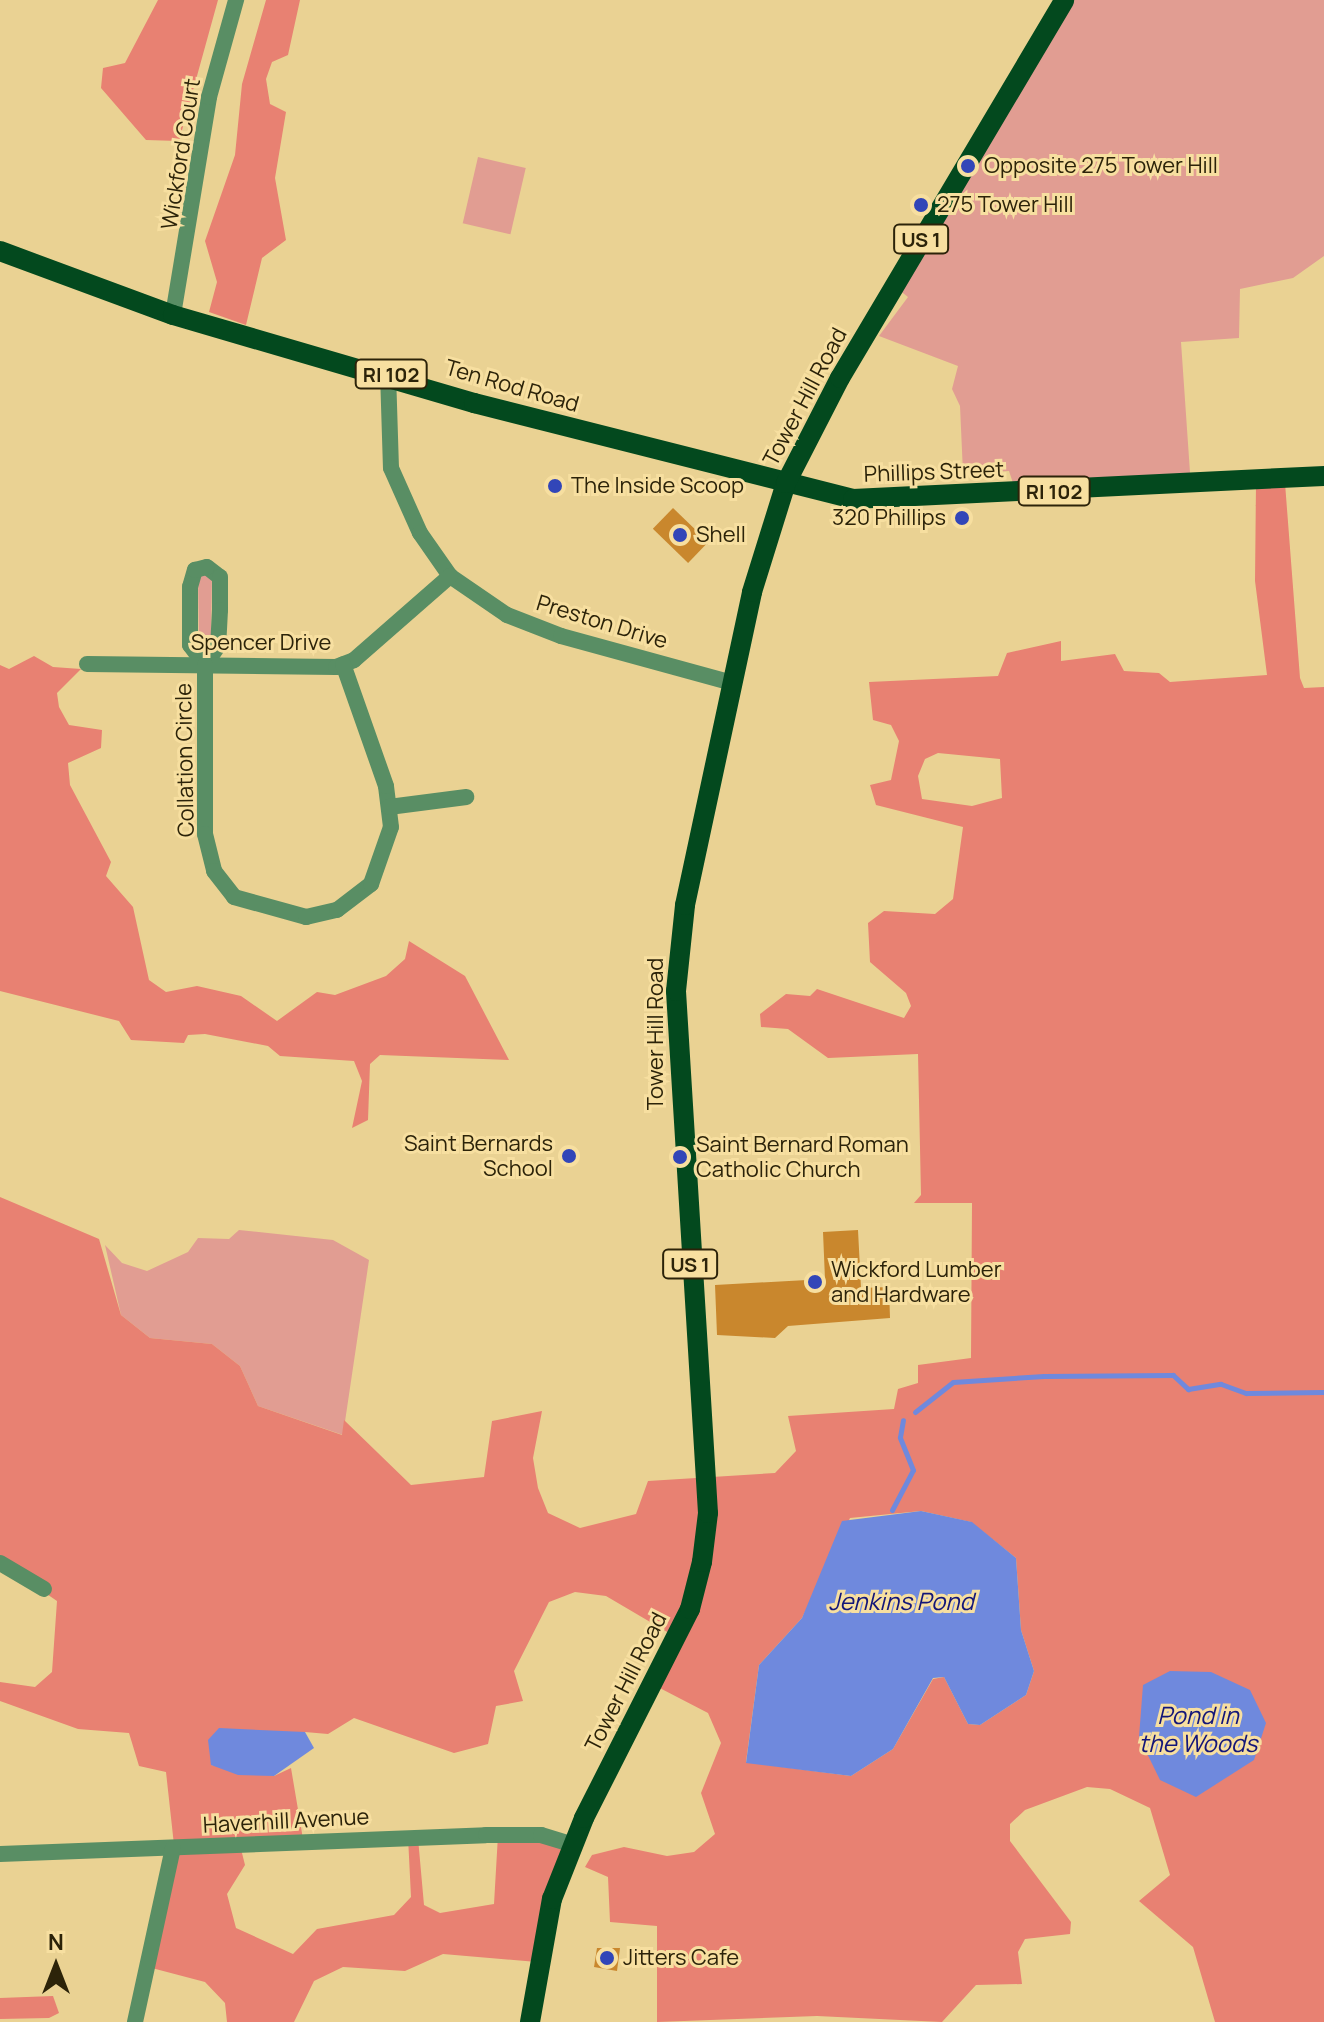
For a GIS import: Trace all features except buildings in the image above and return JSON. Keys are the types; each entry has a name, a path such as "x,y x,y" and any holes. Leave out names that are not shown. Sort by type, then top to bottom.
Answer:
{"main road":[{"name":"Tower Hill Road","path":"530,2022 552,1899 573,1845 690,1609 702,1562 708,1513 676,991 685,905 729,682 786,483 840,378 1064,0"},
{"name":"Ten Rod Road","path":"0,251 173,315 786,483"},
{"name":"Phillips Street","path":"786,483 853,499 1324,476"}],"street":[{"name":"Wickford Court","path":"173,315 209,97 236,0"},
{"name":"Preston Drive","path":"388,373 391,468 420,533 450,576 507,615 561,636 729,682"},
{"name":"Collation Circle","path":"205,665 190,645 190,587 195,570 207,567 220,577 218,646 205,665 205,834 214,871 234,897 294,915 337,910 376,874 386,854 389,807 343,664"},
{"name":"Spencer Drive","path":"87,664 343,664 450,576"},
{"path":"389,807 466,797"},
{"path":"0,1563 44,1589"},
{"name":"Haverhill Avenue","path":"0,1854 486,1835 541,1835 573,1845"},
{"path":"135,2022 173,1848"}],"shaded area":[{"path":"158,0 218,0 179,141 146,140 101,88 103,68 125,63"},
{"path":"266,0 300,0 288,55 272,62 266,79 270,104 286,112 275,178 286,240 262,258 246,325 209,312 217,282 205,241 235,155 242,84"},
{"path":"1062,0 1324,0 1324,256 1293,278 1240,289 1239,338 1181,342 1191,487 1017,495 1009,471 963,473 960,406 952,389 958,366 879,336 908,297 894,286"},
{"path":"478,157 526,168 510,234 463,223"},
{"path":"1285,483 1300,678 1304,688 1324,687 1324,2022 1215,2022 1193,1947 1139,1901 1170,1875 1150,1808 1110,1789 1087,1787 1025,1810 1010,1824 1010,1841 1071,1922 1070,1934 1025,1939 1018,1952 1022,1984 976,1985 942,2022 817,2016 657,2022 657,1926 610,1922 608,1877 585,1867 592,1855 624,1847 667,1856 694,1852 715,1834 701,1793 721,1743 708,1713 652,1684 674,1636 606,1596 575,1592 549,1602 514,1671 523,1701 496,1706 488,1744 454,1753 354,1718 328,1734 305,1732 211,1765 274,1776 291,1768 303,1839 240,1845 245,1865 227,1894 236,1928 293,1954 317,1929 394,1915 411,1897 408,1837 418,1838 424,1905 440,1913 494,1904 498,1835 571,1843 537,1962 443,1954 405,1971 343,1967 314,1981 294,2022 227,2022 225,2003 205,1982 148,1967 174,1845 166,1772 139,1766 129,1733 78,1729 0,1701 0,1682 35,1687 52,1672 57,1601 0,1562 0,1197 99,1239 121,1315 150,1338 212,1344 240,1366 258,1406 342,1435 344,1420 411,1485 484,1477 492,1421 542,1411 533,1458 538,1488 548,1513 580,1528 636,1514 648,1481 775,1473 796,1451 788,1416 894,1409 898,1389 918,1383 918,1365 971,1358 972,1203 914,1203 921,1195 918,1054 828,1058 788,1029 761,1027 760,1014 786,994 810,996 817,989 904,1018 911,1006 906,993 870,962 868,923 884,911 935,914 953,899 963,827 876,805 870,785 891,780 899,741 891,725 873,720 869,682 998,676 1007,653 1061,641 1061,661 1115,654 1124,671 1159,673 1170,682 1267,675 1255,581 1256,484","holes":["938,753 1000,759 1002,798 972,806 922,799 918,776 925,759","921,1511 971,1522 1016,1558 1021,1630 1034,1671 1026,1695 980,1725 968,1724 944,1677 933,1679 893,1749 851,1776 746,1762 759,1665 802,1618 850,1518"]},
{"path":"212,573 211,638 199,646 198,575"},
{"path":"34,656 53,667 81,669 57,693 59,707 69,725 102,730 101,748 68,763 70,785 111,862 106,876 133,907 149,980 166,992 197,986 241,996 277,1021 317,992 335,995 386,976 405,959 409,941 465,976 509,1060 380,1055 370,1064 368,1120 352,1128 362,1081 354,1061 280,1056 268,1046 205,1034 188,1035 184,1043 131,1040 119,1021 0,991 0,665 9,669"},
{"path":"239,1230 333,1240 369,1260 343,1435 258,1406 240,1366 212,1344 150,1338 121,1315 105,1245 122,1263 147,1271 188,1252 198,1238 229,1239"},
{"path":"53,1996 59,2013 49,2018 0,2019 0,1998"}],"water":[{"name":"Jenkins Pond","path":"921,1511 972,1522 1016,1558 1021,1630 1034,1671 1026,1695 980,1725 968,1724 944,1677 933,1678 893,1749 851,1776 746,1763 759,1665 802,1618 842,1521"},
{"name":"Pond in the Woods","path":"1170,1671 1211,1672 1250,1690 1266,1723 1254,1760 1196,1797 1160,1780 1139,1737 1143,1685"},
{"path":"219,1728 305,1732 314,1748 274,1776 238,1775 211,1765 208,1740"}],"waterway":[{"path":"915,1412 953,1382 1044,1376 1173,1375 1188,1389 1221,1384 1246,1393 1324,1392"},
{"path":"892,1510 913,1470 900,1437 903,1420"}],"place":[{"name":"Opposite 275 Tower Hill","path":"968,166"},
{"name":"275 Tower Hill","path":"921,205"},
{"name":"The Inside Scoop","path":"555,486"},
{"name":"320 Phillips","path":"962,518"},
{"name":"Shell","path":"680,535"},
{"name":"Saint Bernards School","path":"569,1156"},
{"name":"Saint Bernard Roman Catholic Church","path":"680,1157"},
{"name":"Wickford Lumber and Hardware","path":"815,1282"},
{"name":"Jitters Cafe","path":"607,1958"}]}
